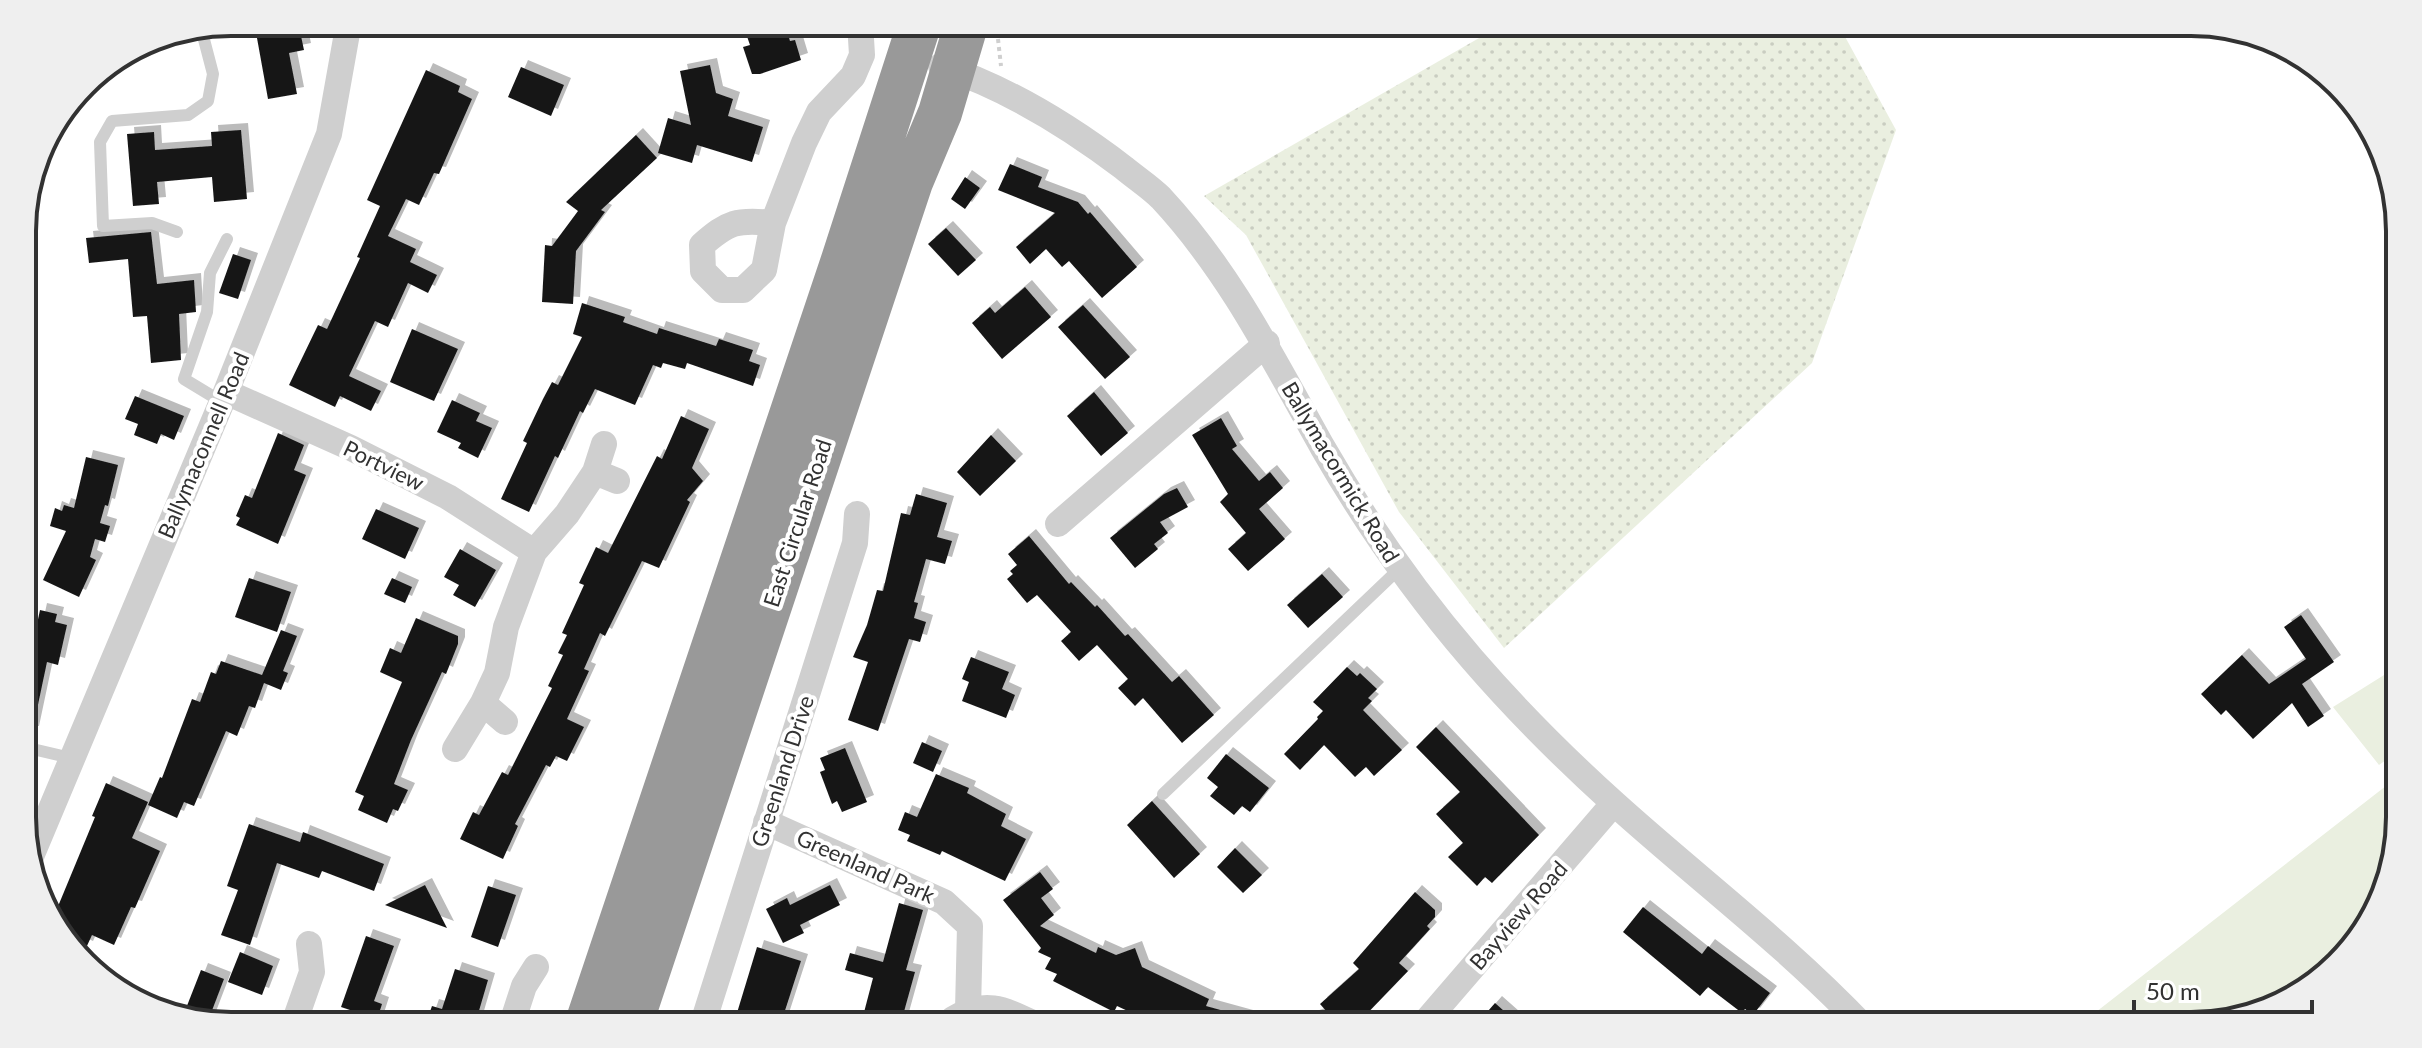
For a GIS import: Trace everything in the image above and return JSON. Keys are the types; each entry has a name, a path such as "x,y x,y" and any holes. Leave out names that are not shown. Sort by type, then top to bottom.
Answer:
{"highway":[{"name":"East Circular Road","path":"635,1012 911,182 954,71 976,36"},
{"name":"East Circular Road","path":"591,1012 839,275 914,39"}],"street":[{"name":"Ballymaconnell Road","path":"38,840 224,397 329,134 346,36"},
{"path":"773,223 819,112 853,76 862,55 861,36"},
{"name":"Ballymacormick Road","path":"914,39 954,71 995,87 1089,141 1158,195 1194,236 1267,343 1324,449 1399,569 1471,657 1543,738 1774,941 1849,1012"},
{"path":"1058,524 1267,343"},
{"name":"Portview","path":"224,397 351,448 448,497 534,552"},
{"path":"455,749 497,673 506,627 534,552 567,514 606,477 604,444"},
{"name":"Greenland Drive","path":"706,1012 855,543 857,514"},
{"path":"483,703 505,722"},
{"name":"Bayview Road","path":"1434,1012 1614,803"},
{"name":"Greenland Park","path":"766,822 944,902 970,926 961,1012"},
{"path":"298,1012 312,972 309,944"},
{"path":"516,1012 524,986 536,967"},
{"path":"982,1012 1000,1007 1010,1012"}],"lane":[{"path":"177,232 152,223 103,226 100,142 112,121 188,115 208,101 213,74 204,38"},
{"path":"224,397 184,379 207,312 210,273 227,239"},
{"path":"1163,794 1399,569"},
{"path":"36,750 71,758"}],"path":[{"path":"987,36 1002,62 995,87"}],"shaded area":[{"path":"1483,36 1845,36 1896,130 1812,363 1504,648 1399,512 1246,235 1204,196"},
{"path":"2386,674 2386,760 2379,765 2333,707"},
{"path":"2386,786 2384,842 2376,880 2346,936 2320,964 2277,992 2229,1008 2204,1012 2096,1012"}],"building":[{"path":"257,36 301,36 304,50 289,53 297,94 268,99"},
{"path":"747,36 788,36 790,41 795,40 801,60 752,74 743,47 750,45"},
{"path":"710,65 716,93 733,99 728,116 763,127 752,162 697,145 692,163 658,153 668,118 691,125 680,71"},
{"path":"521,67 564,85 551,116 508,97"},
{"path":"426,70 460,86 458,92 472,99 439,174 434,173 419,205 406,199 388,236 416,249 410,262 437,275 428,293 408,283 388,327 375,321 349,376 381,391 371,411 340,396 335,407 289,385 318,325 327,329 360,258 357,257 380,206 367,200"},
{"path":"241,130 247,199 214,202 212,177 157,182 159,204 133,206 127,134 154,132 155,150 212,146 211,132"},
{"path":"636,135 657,158 601,210 605,212 576,251 573,304 542,302 545,245 552,246 578,211 566,202"},
{"path":"1010,164 1042,177 1038,187 1078,202 1137,267 1102,298 1069,261 1062,267 1046,249 1030,264 1016,247 1055,213 998,190"},
{"path":"965,177 980,188 965,209 951,199"},
{"path":"946,228 976,260 958,276 928,244"},
{"path":"151,232 157,284 194,280 196,312 179,314 181,360 151,363 147,316 133,317 128,259 89,263 86,238"},
{"path":"233,254 251,260 238,299 219,293"},
{"path":"1025,287 1051,317 1002,359 972,323 990,307 995,313"},
{"path":"582,303 625,317 623,322 657,334 659,328 716,346 719,339 753,350 749,361 760,365 753,386 687,363 685,369 663,363 661,368 653,365 635,405 595,389 583,413 580,411 558,458 555,456 529,512 501,499 543,399 552,382 558,385 582,337 573,334"},
{"path":"1083,305 1130,357 1105,379 1058,327"},
{"path":"412,329 458,349 434,401 390,382"},
{"path":"1094,392 1128,433 1101,456 1067,416"},
{"path":"135,396 184,416 174,440 161,434 157,444 134,435 138,424 125,419"},
{"path":"452,400 480,413 476,421 492,428 478,458 458,448 461,443 437,432"},
{"path":"681,416 709,429 692,468 703,481 687,500 690,502 659,568 642,561 605,636 600,633 584,669 589,671 567,719 584,727 567,761 556,756 550,767 546,765 515,824 518,826 503,859 460,839 473,812 479,815 502,772 508,775 552,688 548,686 563,655 558,653 567,635 562,633 584,585 579,583 596,547 608,553 657,456 662,459"},
{"path":"1221,418 1237,446 1232,449 1259,481 1270,472 1283,488 1259,509 1285,539 1248,571 1228,549 1246,533 1220,502 1228,494 1192,435"},
{"path":"278,433 304,445 294,470 306,475 278,544 236,525 240,518 236,516 245,495 252,498"},
{"path":"991,435 1016,461 980,496 957,472"},
{"path":"86,457 118,465 108,506 105,505 100,523 110,526 105,542 95,539 90,557 96,560 79,597 43,580 66,531 50,526 55,508 62,511 64,505 74,508"},
{"path":"1177,488 1188,507 1160,522 1168,533 1154,544 1158,549 1135,568 1110,538 1164,494"},
{"path":"916,494 947,503 937,537 952,541 945,564 926,559 914,602 918,603 914,618 926,622 920,642 909,639 878,731 848,720 868,662 853,657 877,590 883,591 901,513 910,515"},
{"path":"376,509 419,528 405,559 362,539"},
{"path":"1029,536 1069,584 1071,582 1095,607 1097,605 1125,636 1128,634 1172,682 1179,676 1214,715 1182,743 1143,698 1135,706 1118,688 1128,679 1097,645 1079,661 1061,641 1071,632 1037,595 1027,603 1007,579 1017,565 1008,554"},
{"path":"460,549 496,570 475,607 453,595 459,585 444,577"},
{"path":"1322,574 1343,597 1308,628 1287,605"},
{"path":"249,578 291,592 277,632 235,617"},
{"path":"392,578 412,587 405,603 384,594"},
{"path":"40,610 57,614 55,622 67,625 58,665 47,662 36,714 36,629"},
{"path":"2301,615 2334,662 2302,684 2324,716 2308,727 2292,703 2253,739 2226,710 2221,715 2201,694 2242,655 2269,684 2306,659 2284,627"},
{"path":"416,618 458,636 458,644 446,674 442,672 411,740 394,784 408,790 398,811 393,809 387,823 358,810 364,796 355,792 402,682 380,672 390,648 401,653"},
{"path":"281,630 297,636 283,671 288,673 281,690 264,683 255,708 249,706 237,736 226,731 194,806 184,802 177,818 148,805 162,778 192,699 200,702 211,672 216,674 221,661 262,675"},
{"path":"971,657 1009,672 1002,689 1015,695 1006,718 962,701 969,682 962,679"},
{"path":"1347,667 1357,676 1360,673 1377,689 1368,698 1372,701 1363,710 1402,750 1374,776 1366,767 1355,777 1324,745 1300,770 1284,754 1323,711 1313,702"},
{"path":"1436,727 1539,835 1492,883 1485,877 1477,886 1448,857 1463,843 1436,814 1460,792 1416,747"},
{"path":"922,742 942,751 933,772 913,763"},
{"path":"845,748 867,802 842,812 837,801 832,804 820,772 825,770 820,758"},
{"path":"1226,754 1269,788 1250,812 1242,806 1234,815 1210,796 1218,787 1207,778"},
{"path":"936,774 969,788 967,793 1006,814 1001,826 1026,839 1005,881 942,851 940,855 907,841 910,835 898,830 905,812 917,817"},
{"path":"106,783 148,802 132,838 160,851 135,908 131,907 114,945 92,935 86,947 58,906 95,817 92,816"},
{"path":"1152,801 1200,854 1174,878 1127,825"},
{"path":"249,824 300,842 303,832 384,864 374,891 322,871 319,878 277,863 250,945 221,935 238,890 227,886"},
{"path":"1235,848 1262,875 1243,893 1217,867"},
{"path":"1040,872 1053,889 1041,898 1054,915 1040,926 1096,953 1098,947 1116,955 1135,948 1142,967 1209,999 1206,1006 1228,1012 1130,1012 1117,1006 1114,1012 1053,981 1057,974 1045,969 1051,958 1038,952 1041,948 1003,900"},
{"path":"425,885 447,928 385,905"},
{"path":"830,885 840,905 800,925 804,933 783,943 766,909 787,898 790,905"},
{"path":"488,886 516,895 498,947 471,937"},
{"path":"1415,892 1435,910 1435,917 1427,926 1430,929 1399,963 1408,971 1368,1012 1327,1012 1320,1004 1359,969 1353,963"},
{"path":"899,903 923,910 906,970 915,972 904,1012 864,1012 873,978 845,970 850,953 883,962"},
{"path":"1643,907 1702,954 1708,946 1770,993 1755,1012 1745,1009 1741,1012 1708,987 1700,996 1623,932"},
{"path":"366,936 394,946 374,1001 382,1004 379,1012 349,1012 341,1007"},
{"path":"757,947 801,961 785,1012 737,1012"},
{"path":"240,952 273,966 262,995 228,982"},
{"path":"455,969 488,980 479,1012 430,1012 432,1006 442,1009"},
{"path":"201,970 224,979 212,1011 187,1006"},
{"path":"1495,1003 1505,1012 1487,1012"}]}
